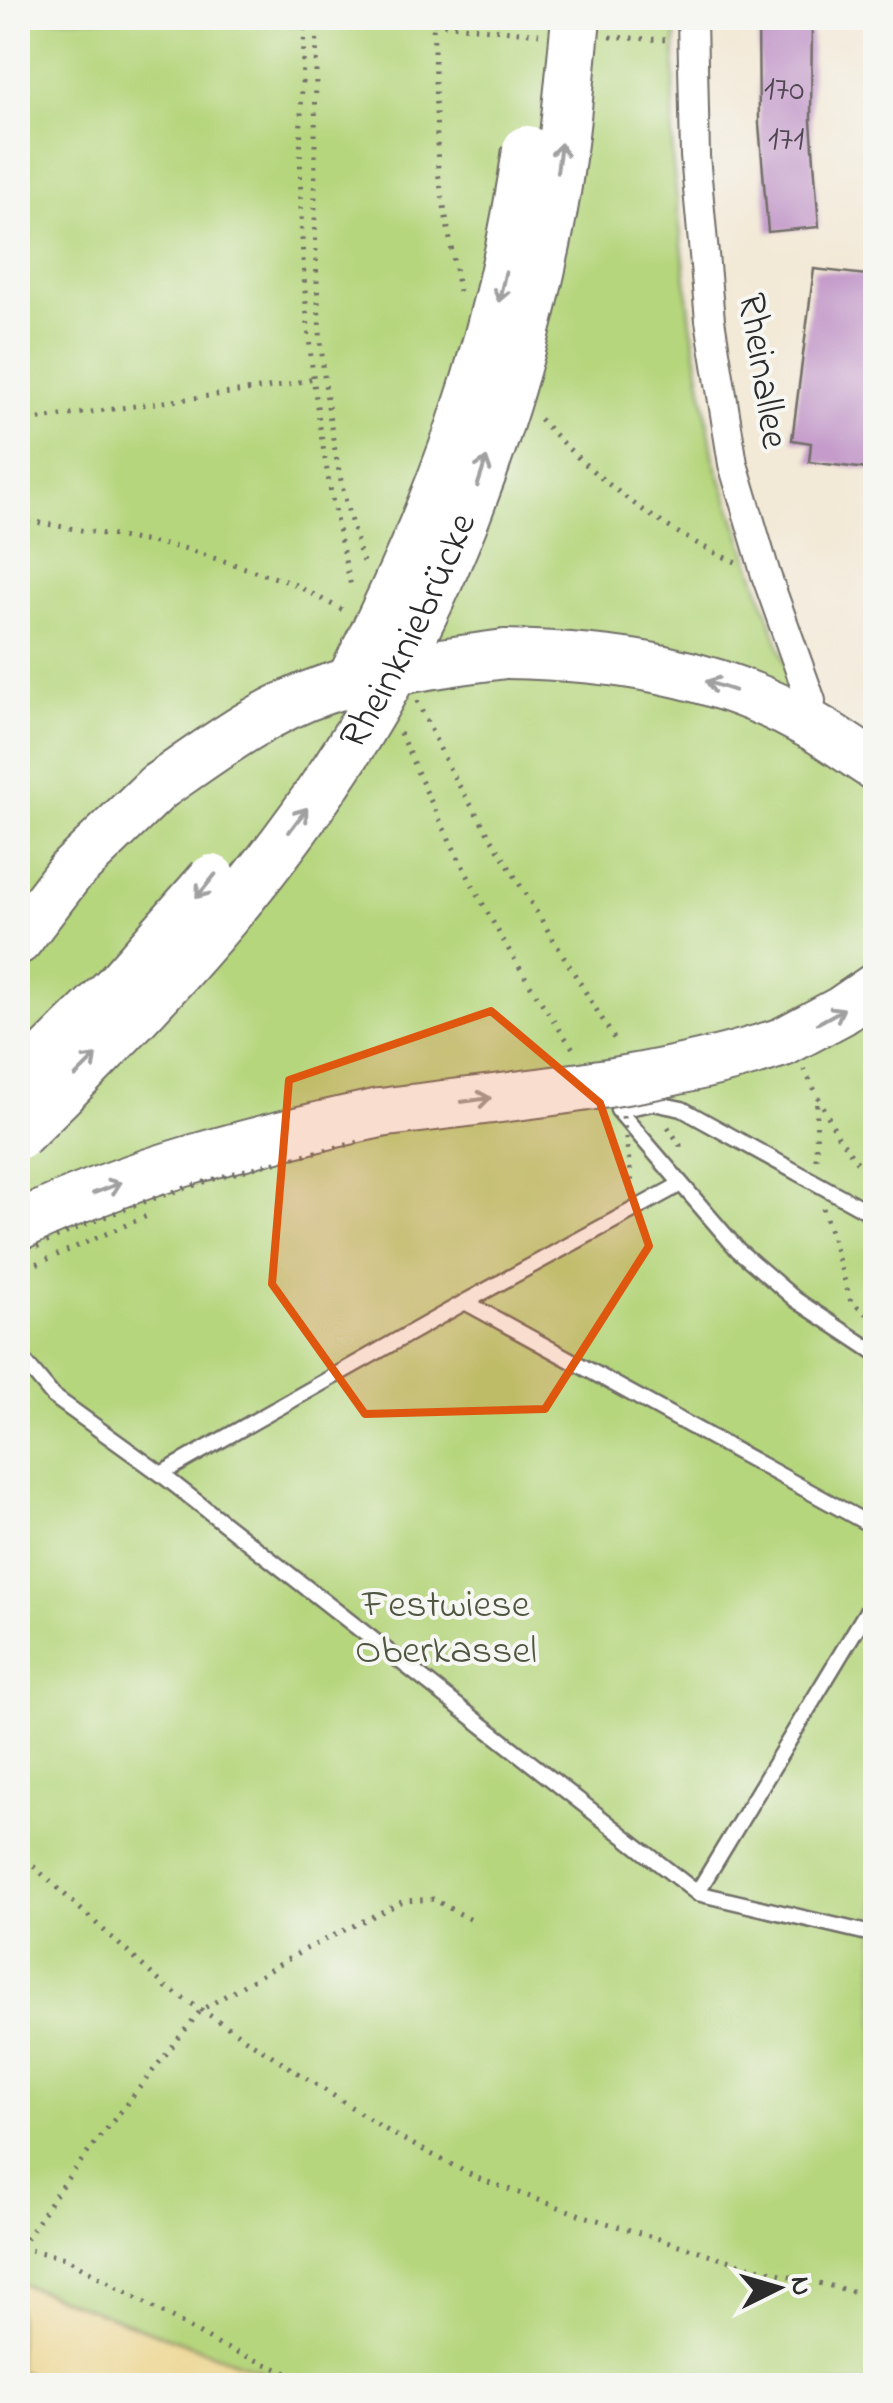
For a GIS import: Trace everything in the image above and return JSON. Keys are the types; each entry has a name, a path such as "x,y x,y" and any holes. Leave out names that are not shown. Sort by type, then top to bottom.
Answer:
{"highway":[{"name":"Rheinkniebrücke","path":"18,1085 155,945 205,889 281,791 344,693 397,591 445,478 487,352 516,223 543,18"},
{"name":"Rheinkniebrücke","path":"18,1136 139,1014 226,914 308,808 362,725 430,600 477,488 519,357 549,232 576,18"},
{"path":"18,940 69,872 158,787 240,730 322,690 416,666 506,654 583,656 667,669 753,697 810,724 876,767"},
{"path":"18,1226 147,1172 251,1141 380,1113 674,1073 791,1049 876,987"}],"street":[{"name":"Rheinallee","path":"692,18 695,156 710,320 733,464 766,575 812,701 810,724"}],"lane":[{"path":"876,1216 682,1109 653,1104 618,1110 738,1250 796,1300 876,1353"},
{"path":"161,1474 679,1185"},
{"path":"464,1302 876,1528"},
{"path":"18,1354 52,1396 161,1474 697,1893 876,1935"},
{"path":"697,1893 876,1596"}],"path":[{"path":"302,62 306,18"},
{"path":"18,422 290,385 313,378"},
{"path":"18,519 182,548 292,584 359,616"},
{"path":"791,1049 838,1136 876,1188"},
{"path":"621,1104 632,1184"},
{"path":"18,1272 154,1214"},
{"path":"18,1852 166,1987 391,2133 476,2178 741,2264 876,2294"},
{"path":"320,2386 221,2346 66,2258 19,2248 56,2192 201,2010 304,1950 404,1901 433,1900 474,1920"}],"highlighted area":[{"path":"491,1011 600,1103 649,1246 545,1409 365,1414 272,1284 289,1080"}],"green space":[{"name":"Festwiese Oberkassel","path":"18,18 676,18 672,157 691,322 714,459 814,745 875,783 875,2385 300,2385 18,2283"}],"sand":[{"path":"18,2283 300,2385 43,2385 18,2371"}],"building":[{"path":"758,18 812,18 811,121 819,227 768,232 759,124"},
{"path":"814,269 876,276 876,470 809,462 811,443 792,440"}]}
